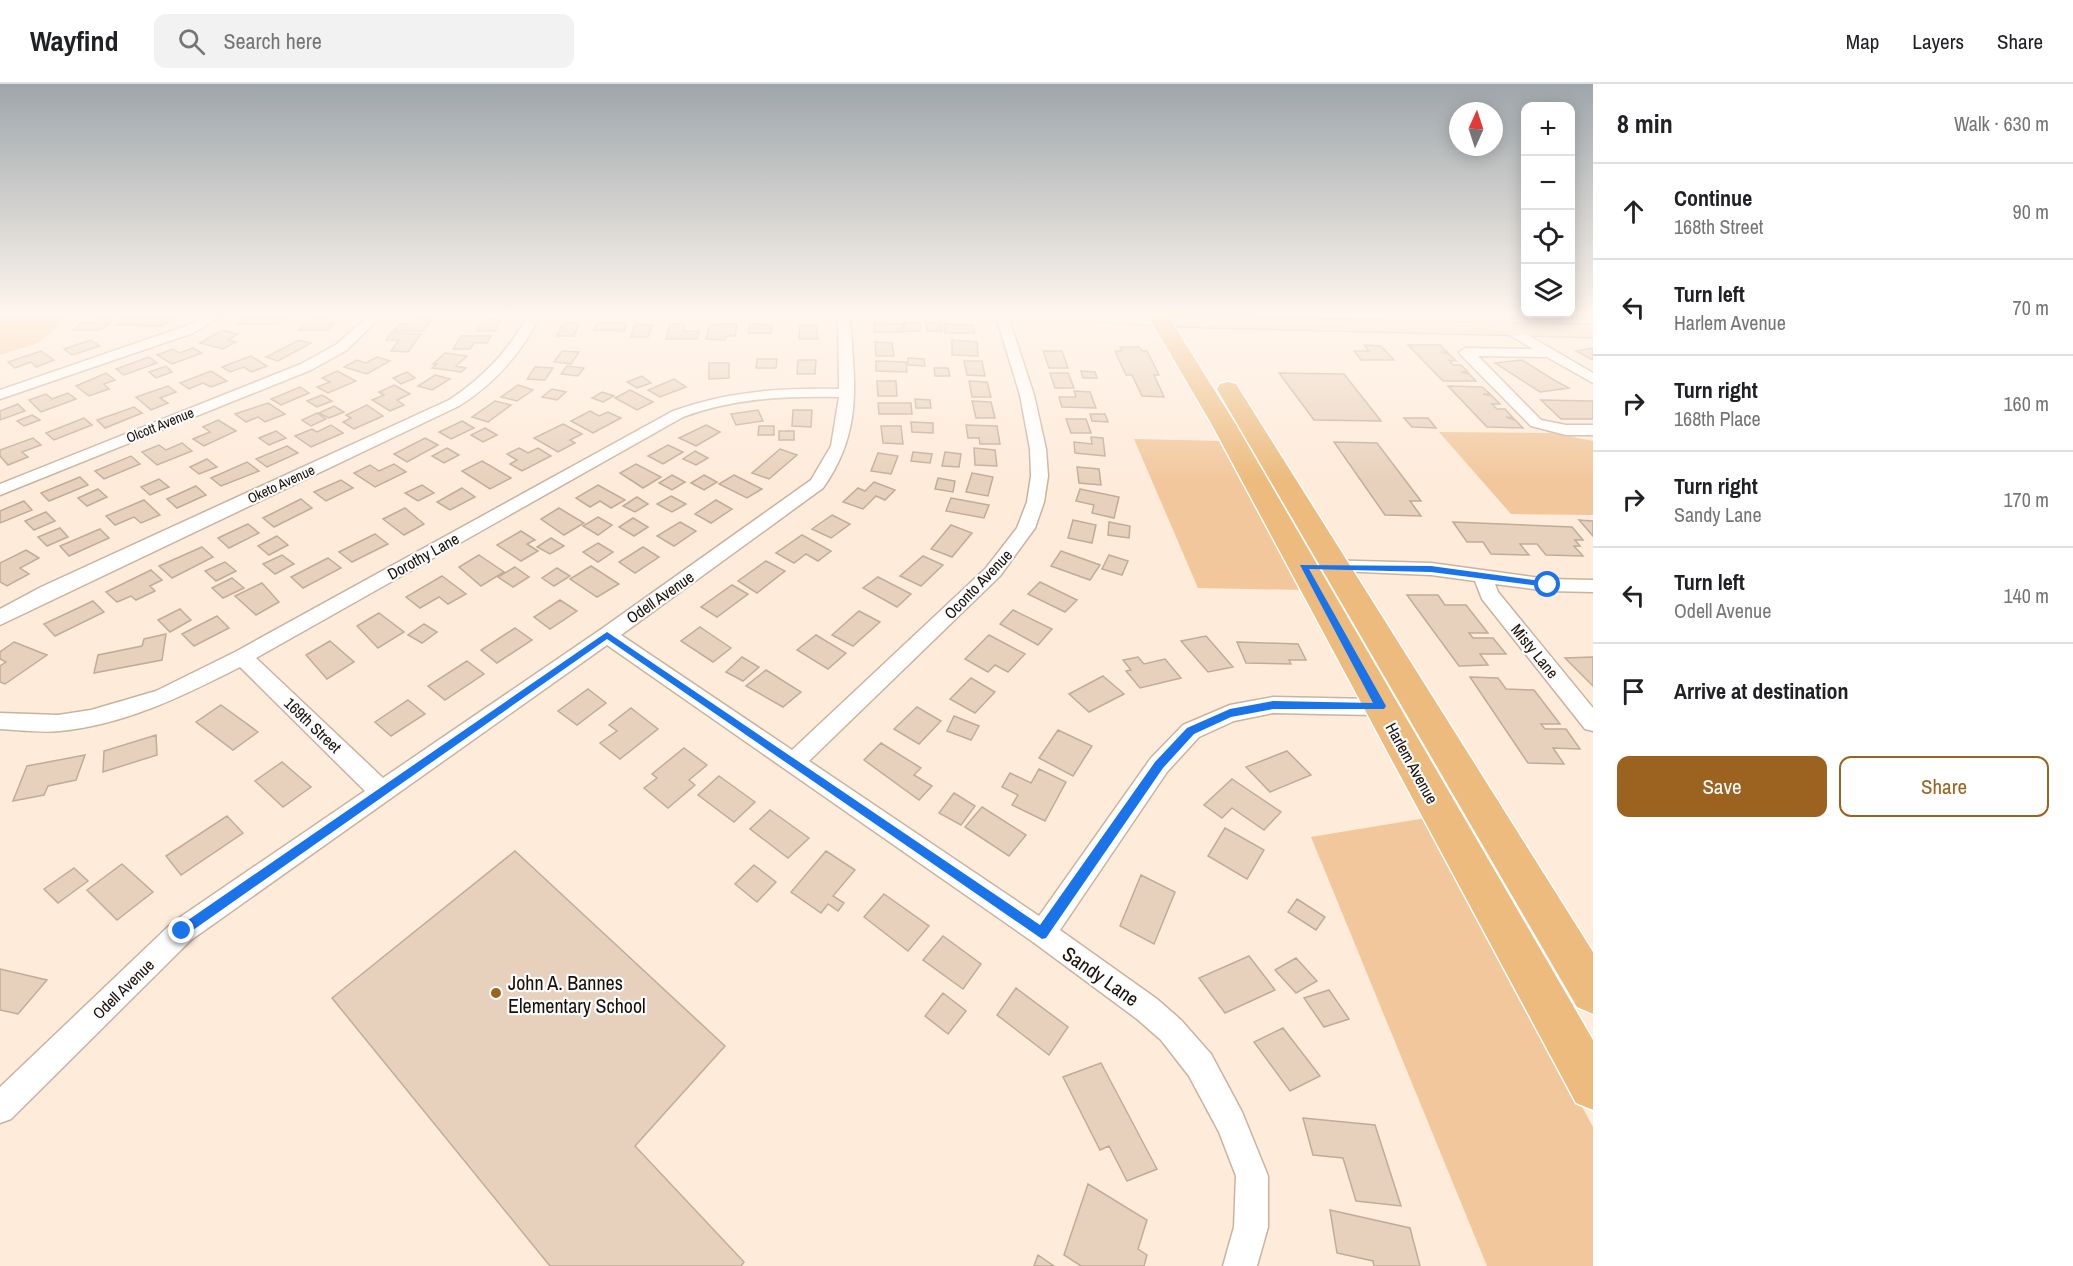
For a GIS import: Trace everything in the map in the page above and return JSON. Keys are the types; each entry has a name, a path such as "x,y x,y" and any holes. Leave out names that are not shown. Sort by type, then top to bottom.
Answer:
{"main road":[{"name":"Harlem Avenue","path":"1204,371 1320,566 1422,708 1593,992"},
{"name":"Harlem Avenue","path":"1320,566 1381,706 1593,1086"}],"street":[{"path":"0,395 69,371"},
{"name":"Olcott Avenue","path":"0,490 296,371"},
{"name":"Oketo Avenue","path":"0,618 48,592 454,404 488,380 495,371"},
{"name":"Odell Avenue","path":"0,1108 182,931 607,635 817,484 831,467 840,447 846,417 845,371"},
{"name":"Oconto Avenue","path":"793,763 993,572 1016,545 1026,527 1039,483 1039,446 1018,371"},
{"path":"1485,371 1536,423 1566,430 1593,430"},
{"path":"1579,371 1593,379"},
{"name":"Dorothy Lane","path":"0,721 58,723 91,718 163,697 242,657 678,414 736,395 845,393"},
{"path":"1320,566 1431,569 1548,585 1593,586"},
{"name":"Misty Lane","path":"1483,576 1489,594 1593,723"},
{"name":"Sandy Lane","path":"607,635 1042,933 1147,1009 1171,1030 1200,1065 1231,1123 1252,1176 1251,1227 1240,1266"},
{"name":"169th Street","path":"242,657 383,792"},
{"path":"1042,933 1159,765 1191,731 1230,713 1273,705 1422,708"}],"shaded area":[{"path":"1439,432 1552,433 1593,441 1593,515 1511,514"},
{"path":"1134,439 1222,441 1305,590 1198,588"},
{"path":"1426,818 1593,1127 1593,1266 1487,1266 1311,837"}],"building":[{"path":"119,371 135,371 124,375"},
{"path":"171,371 172,372 156,378 149,372"},
{"path":"211,371 227,381 211,387 203,383 189,389 180,383"},
{"path":"337,371 356,381 328,393 317,387 330,382 322,378"},
{"path":"532,371 551,371 545,380 527,379"},
{"path":"563,371 582,371 578,376 561,374"},
{"path":"709,371 729,371 729,378 709,379"},
{"path":"797,371 815,371 815,374 797,374"},
{"path":"934,371 949,371 950,376 935,376"},
{"path":"966,371 984,371 985,376 967,375"},
{"path":"1081,371 1095,372 1097,378 1083,378"},
{"path":"1124,371 1157,371 1159,375 1154,375 1164,397 1142,396 1132,375 1126,375"},
{"path":"1433,371 1467,371 1461,372 1469,374 1476,381 1443,381"},
{"path":"1508,371 1540,371 1569,388 1540,392"},
{"path":"407,372 415,378 401,384 393,378"},
{"path":"106,373 115,380 104,384 109,389 89,396 76,386"},
{"path":"1050,373 1068,373 1074,388 1055,388"},
{"path":"1279,373 1344,374 1381,421 1314,420"},
{"path":"435,375 450,379 432,390 418,386"},
{"path":"642,376 651,383 637,388 627,382"},
{"path":"674,379 686,387 660,397 648,390"},
{"path":"877,381 896,381 897,396 878,396"},
{"path":"969,381 987,382 991,397 972,397"},
{"path":"394,385 410,394 397,400 404,405 390,411 372,400 384,395 379,392"},
{"path":"518,385 533,390 517,401 501,397"},
{"path":"168,386 176,392 160,398 168,403 151,410 136,397"},
{"path":"1448,386 1482,387 1490,394 1483,394 1492,396 1500,404 1492,404 1497,409 1505,409 1513,418 1506,417 1515,420 1523,428 1487,427"},
{"path":"300,387 309,393 281,405 271,399"},
{"path":"552,389 566,392 557,400 542,397"},
{"path":"630,390 653,402 637,410 615,398"},
{"path":"1074,391 1090,392 1096,408 1062,407 1059,397 1076,397"},
{"path":"602,392 614,396 603,402 592,398"},
{"path":"68,393 76,399 41,412 29,400 46,394 52,399"},
{"path":"322,395 332,401 317,407 307,401"},
{"path":"915,399 930,400 931,408 916,408"},
{"path":"1541,400 1593,401 1593,419 1561,419"},
{"path":"495,401 511,405 488,422 472,417"},
{"path":"972,401 991,402 995,418 976,418"},
{"path":"268,403 285,414 265,422 258,417 246,422 235,414"},
{"path":"878,403 911,403 912,414 879,414"},
{"path":"18,404 25,411 0,420 0,411"},
{"path":"367,405 383,416 354,429 343,422 351,418 346,415"},
{"path":"334,406 344,412 329,418 319,413"},
{"path":"134,407 142,413 105,428 97,420"},
{"path":"758,410 763,421 736,425 731,414"},
{"path":"793,410 812,410 811,427 792,426"},
{"path":"590,411 599,416 608,412 621,418 593,433 571,421"},
{"path":"317,413 326,419 311,426 302,420"},
{"path":"1090,414 1105,414 1108,422 1092,421"},
{"path":"32,415 40,420 24,426 17,421"},
{"path":"84,418 92,425 54,440 46,433"},
{"path":"1404,418 1428,418 1436,428 1412,427"},
{"path":"1066,419 1086,419 1091,433 1071,433"},
{"path":"218,420 236,431 204,446 193,439 210,432 203,427"},
{"path":"462,421 474,428 451,439 439,432"},
{"path":"911,422 933,423 933,433 912,432"},
{"path":"563,424 582,434 570,440 575,443 558,452 534,438"},
{"path":"331,425 343,433 311,447 295,436 312,429 317,432"},
{"path":"706,425 720,432 696,446 679,438"},
{"path":"966,425 997,426 1000,444 980,444 979,438 968,438"},
{"path":"759,426 774,426 774,435 758,435"},
{"path":"881,426 901,426 903,444 883,443"},
{"path":"485,428 497,435 483,442 471,435"},
{"path":"276,431 286,438 269,445 259,438"},
{"path":"779,431 794,431 794,440 779,440"},
{"path":"1091,437 1103,438 1105,456 1075,453 1074,442 1092,444"},
{"path":"33,438 41,445 22,452 28,457 8,465 0,456 0,450"},
{"path":"425,438 438,445 407,462 394,454"},
{"path":"1334,442 1377,443 1421,501 1410,501 1421,516 1385,515"},
{"path":"182,443 192,451 157,465 142,452 159,445 166,450"},
{"path":"668,445 683,452 663,464 648,456"},
{"path":"287,446 298,453 267,467 256,459"},
{"path":"447,448 459,455 444,463 432,456"},
{"path":"519,448 528,453 538,448 551,456 522,471 510,464 517,460 507,454"},
{"path":"974,448 995,450 997,466 975,465"},
{"path":"780,449 797,455 769,479 752,473"},
{"path":"695,451 708,458 696,465 683,459"},
{"path":"913,452 932,454 930,463 911,461"},
{"path":"945,452 961,454 959,467 942,466"},
{"path":"878,453 898,456 891,474 871,471"},
{"path":"131,456 140,464 104,479 95,471"},
{"path":"207,459 217,467 199,474 190,467"},
{"path":"482,461 511,478 490,489 462,471"},
{"path":"247,462 259,471 221,486 211,478"},
{"path":"394,464 406,472 375,487 354,473 370,465 379,471"},
{"path":"636,464 661,477 643,488 620,473"},
{"path":"1077,467 1099,469 1101,485 1079,483"},
{"path":"972,473 993,477 988,496 966,492"},
{"path":"672,475 685,482 672,490 659,483"},
{"path":"704,475 717,482 704,490 691,483"},
{"path":"734,475 762,489 747,498 719,484"},
{"path":"80,477 88,485 49,501 41,493"},
{"path":"938,478 955,481 953,492 935,489"},
{"path":"159,479 169,487 150,495 141,487"},
{"path":"341,480 353,488 326,501 314,492"},
{"path":"874,482 895,490 885,500 876,496 863,509 843,502 858,488 865,491"},
{"path":"422,485 434,493 418,501 405,493"},
{"path":"598,485 625,500 611,508 600,501 590,507 576,498"},
{"path":"196,486 206,495 177,508 167,499"},
{"path":"462,488 475,497 450,510 437,502"},
{"path":"98,489 107,497 87,506 78,498"},
{"path":"1080,489 1119,497 1114,518 1092,513 1094,505 1076,501"},
{"path":"671,496 686,504 672,512 657,504"},
{"path":"637,497 648,504 635,512 623,506"},
{"path":"951,498 989,505 984,518 946,511"},
{"path":"301,499 312,508 274,527 263,518"},
{"path":"144,500 160,515 141,523 134,517 115,525 106,516"},
{"path":"716,500 732,509 711,523 695,514"},
{"path":"24,501 32,510 0,523 0,511"},
{"path":"405,508 424,524 404,535 383,519"},
{"path":"559,508 584,523 564,535 541,519"},
{"path":"46,512 55,521 34,530 25,521"},
{"path":"832,515 850,524 831,538 812,529"},
{"path":"598,517 612,525 598,535 583,526"},
{"path":"633,518 648,527 634,536 619,527"},
{"path":"1073,520 1096,525 1092,543 1068,538"},
{"path":"1579,520 1593,521 1593,536"},
{"path":"680,522 696,531 674,546 657,536"},
{"path":"1109,522 1130,526 1129,538 1108,535"},
{"path":"1453,522 1572,527 1583,540 1575,540 1580,546 1574,546 1583,556 1546,555 1537,544 1520,544 1529,555 1491,554 1483,542 1467,542"},
{"path":"248,524 259,533 229,548 218,538"},
{"path":"951,525 972,533 952,557 931,549"},
{"path":"60,528 68,537 47,546 38,537"},
{"path":"100,529 109,538 69,556 60,546"},
{"path":"521,531 535,540 527,544 538,551 521,561 497,545"},
{"path":"375,534 388,544 352,562 339,552"},
{"path":"802,535 831,551 818,561 806,554 794,563 776,553"},
{"path":"277,536 288,545 269,555 258,546"},
{"path":"551,538 564,546 550,554 537,547"},
{"path":"598,543 613,552 598,562 583,552"},
{"path":"202,547 213,557 172,578 159,566"},
{"path":"643,547 659,557 635,573 619,562"},
{"path":"26,550 39,558 20,568 29,574 7,586 0,582 0,563"},
{"path":"1061,551 1100,565 1090,580 1051,566"},
{"path":"282,555 294,564 275,574 263,564"},
{"path":"479,555 504,572 481,586 459,567"},
{"path":"1109,555 1128,561 1122,575 1102,569"},
{"path":"923,556 943,565 921,586 900,576"},
{"path":"328,558 341,568 303,588 291,577"},
{"path":"766,561 785,571 757,593 738,581"},
{"path":"225,562 236,571 216,581 205,571"},
{"path":"591,566 619,584 597,597 570,579"},
{"path":"515,567 529,577 513,587 498,577"},
{"path":"557,568 570,576 554,586 542,578"},
{"path":"151,570 162,580 150,586 155,591 136,600 131,596 117,602 106,592"},
{"path":"442,576 466,594 448,604 439,597 420,608 406,597"},
{"path":"878,577 911,594 897,607 863,588"},
{"path":"232,578 244,588 223,598 212,588"},
{"path":"1040,582 1077,600 1065,612 1028,594"},
{"path":"262,583 279,602 256,615 235,596"},
{"path":"732,585 748,594 717,617 701,607"},
{"path":"1407,595 1438,595 1445,605 1466,605 1488,633 1469,633 1473,638 1493,638 1506,654 1480,654 1488,665 1459,666"},
{"path":"560,600 577,611 550,629 534,617"},
{"path":"93,601 104,612 55,636 44,624"},
{"path":"180,609 191,620 170,632 158,620"},
{"path":"1013,610 1052,629 1038,645 1000,624"},
{"path":"859,611 880,622 853,646 832,635"},
{"path":"379,613 404,632 378,648 357,626"},
{"path":"217,616 229,628 194,646 182,634"},
{"path":"424,624 437,632 422,643 408,635"},
{"path":"700,627 731,648 713,662 681,641"},
{"path":"515,628 532,640 497,663 481,650"},
{"path":"166,634 162,660 94,673 98,655 142,646 144,639"},
{"path":"816,635 846,653 828,669 797,650"},
{"path":"989,635 1025,654 1008,672 995,665 988,672 965,659"},
{"path":"1206,636 1233,667 1208,672 1181,641"},
{"path":"330,641 354,662 327,679 306,655"},
{"path":"14,642 47,655 5,684 0,682 0,666 6,662 0,659 0,652"},
{"path":"1237,642 1298,644 1306,660 1289,660 1291,664 1246,663"},
{"path":"742,657 759,667 743,681 726,672"},
{"path":"1138,657 1144,664 1165,659 1181,678 1140,688 1126,671 1131,670 1123,660"},
{"path":"1593,657 1593,686 1565,658"},
{"path":"467,661 484,674 445,700 428,686"},
{"path":"766,670 801,692 783,707 746,686"},
{"path":"1103,676 1124,694 1089,712 1069,694"},
{"path":"1470,677 1498,678 1506,689 1534,690 1560,724 1541,724 1545,729 1566,729 1580,749 1553,748 1564,764 1528,763"},
{"path":"971,678 995,692 975,713 950,699"},
{"path":"588,689 606,703 577,725 558,711"},
{"path":"408,700 425,714 391,736 375,722"},
{"path":"221,705 258,732 233,750 196,722"},
{"path":"917,707 941,721 919,744 894,729"},
{"path":"631,708 658,729 620,759 600,743 617,731 609,725"},
{"path":"954,716 979,726 971,740 947,731"},
{"path":"1058,730 1092,746 1073,776 1039,758"},
{"path":"156,735 157,755 103,772 104,751"},
{"path":"881,743 921,768 914,775 932,786 919,800 864,760"},
{"path":"684,748 707,765 689,780 695,785 668,808 644,788 657,778 652,774"},
{"path":"1287,751 1311,775 1270,792 1246,767"},
{"path":"85,755 76,780 48,786 44,795 13,801 27,766"},
{"path":"282,762 311,787 283,807 255,781"},
{"path":"1039,769 1066,782 1045,821 1012,805 1018,795 1002,787 1010,773 1031,783"},
{"path":"719,776 755,802 734,822 698,795"},
{"path":"1232,779 1281,812 1264,830 1232,808 1222,818 1204,805"},
{"path":"954,793 975,806 961,825 939,813"},
{"path":"982,807 1026,835 1009,856 965,827"},
{"path":"770,810 809,838 788,858 750,829"},
{"path":"227,816 243,833 181,875 166,856"},
{"path":"1225,828 1264,850 1247,879 1208,856"},
{"path":"515,851 725,1046 635,1146 744,1262 741,1266 550,1266 332,998"},
{"path":"826,851 855,870 833,896 844,903 838,911 828,904 821,913 791,892"},
{"path":"122,864 153,892 117,920 87,890"},
{"path":"754,865 776,882 757,902 735,884"},
{"path":"74,868 88,881 58,903 44,889"},
{"path":"1141,875 1175,892 1154,944 1120,926"},
{"path":"884,894 929,926 908,951 864,917"},
{"path":"1297,899 1325,917 1316,930 1288,912"},
{"path":"943,936 981,964 963,989 923,960"},
{"path":"1249,956 1275,990 1225,1013 1199,978"},
{"path":"1296,958 1317,981 1296,993 1275,970"},
{"path":"0,969 47,980 18,1014 0,1010"},
{"path":"1016,988 1068,1027 1049,1055 997,1015"},
{"path":"1329,990 1349,1019 1324,1027 1304,998"},
{"path":"943,993 966,1011 948,1034 925,1016"},
{"path":"1283,1028 1320,1076 1290,1091 1254,1042"},
{"path":"1101,1063 1157,1169 1127,1181 1109,1146 1100,1150 1063,1077"},
{"path":"1303,1118 1375,1125 1401,1206 1356,1201 1343,1158 1313,1155"},
{"path":"1088,1184 1147,1220 1138,1249 1147,1255 1144,1266 1081,1266 1064,1255"},
{"path":"1330,1210 1410,1228 1420,1266 1374,1266 1373,1261 1337,1253"},
{"path":"1038,1255 1054,1266 1034,1266"}],"place":[{"name":"John A. Bannes Elementary School","path":"496,993"}],"route":[{"path":"182,931 607,635 1042,933 1159,765 1191,731 1230,713 1273,705 1381,706 1304,567 1431,569 1548,585"}]}
